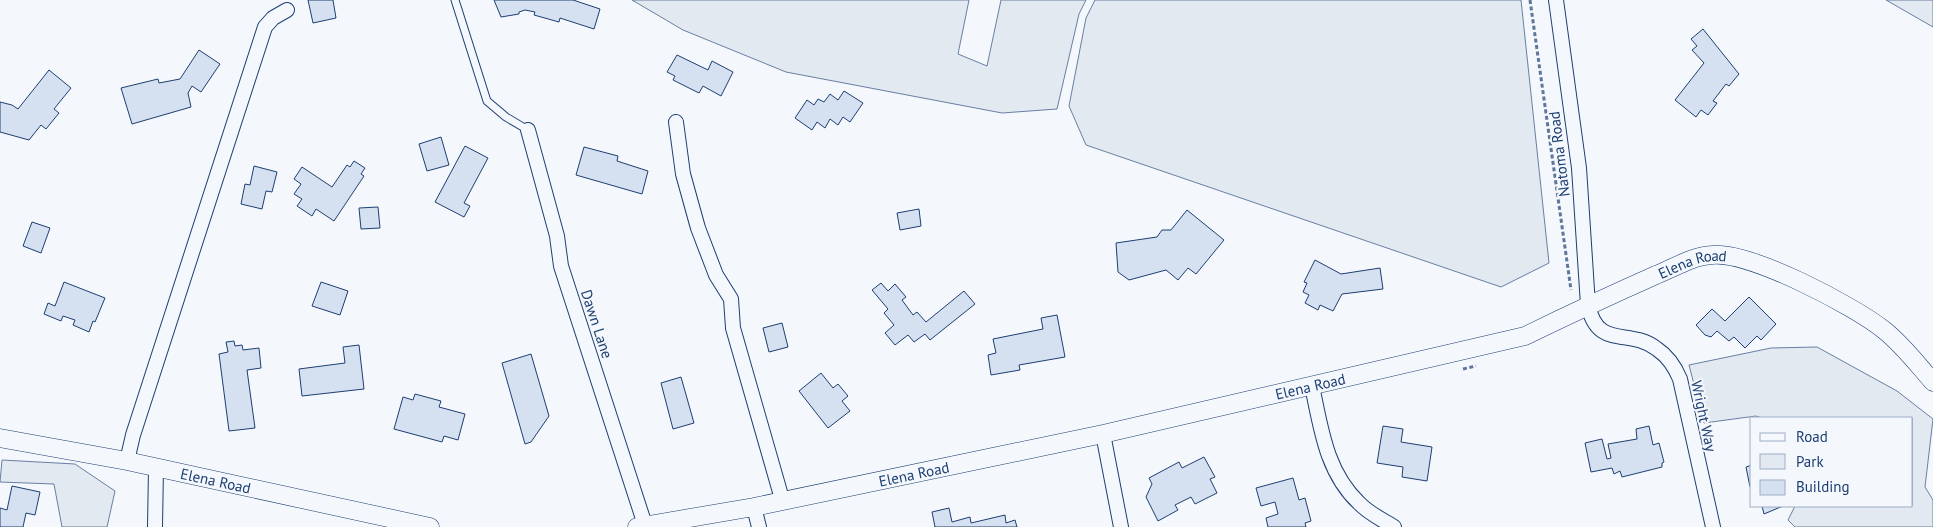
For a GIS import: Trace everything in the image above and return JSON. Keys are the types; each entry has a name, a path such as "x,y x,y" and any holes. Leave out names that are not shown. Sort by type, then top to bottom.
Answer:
{"street":[{"name":"Natoma Road","path":"1556,0 1579,168 1588,305"},
{"path":"127,461 133,435 265,27 273,18 287,10"},
{"path":"676,122 683,174 698,228 716,274 731,299 733,328 782,499"},
{"name":"Dawn Lane","path":"528,130 557,236 561,266 641,526"},
{"name":"Elena Road","path":"641,526 754,506 1103,434 1525,336 1588,305 1690,260 1711,255 1727,254 1750,259 1845,305 1883,329 1908,351 1932,379"},
{"name":"Wright Way","path":"1588,305 1591,319 1606,334 1638,340 1657,348 1673,363 1680,380 1713,527"},
{"path":"1312,386 1326,452 1342,482 1359,504 1394,527"},
{"path":"1103,434 1121,527"},
{"name":"Elena Road","path":"0,438 127,461 430,527"},
{"path":"155,527 156,468"},
{"path":"754,506 759,527"}],"lane":[{"path":"455,0 487,101 506,117 528,130"}],"path":[{"path":"1530,0 1572,295"}],"green space":[{"path":"632,0 969,0 958,54 987,66 1001,0 1086,0 1079,14 1057,109 1002,113 786,72 683,30"},
{"path":"1095,0 1521,0 1549,263 1501,287 1086,145 1069,106 1086,18"},
{"path":"1886,0 1933,0 1933,27"},
{"path":"1817,347 1897,391 1933,419 1925,487 1933,500 1933,527 1795,527 1788,520 1794,507 1913,507 1913,417 1756,416 1704,423 1689,365 1771,348"},
{"path":"2,460 75,464 115,491 107,527 62,527 54,484 0,482"}],"building":[{"path":"308,0 333,0 336,18 313,23"},
{"path":"494,0 573,0 600,9 594,29 560,18 559,22 534,15 535,12 525,10 519,12 519,14 501,17"},
{"path":"1703,29 1739,74 1729,86 1726,84 1713,101 1717,103 1708,115 1701,110 1696,117 1675,100 1704,63 1692,50 1697,46 1691,39"},
{"path":"199,50 220,64 201,92 192,86 188,93 191,107 132,124 121,88 158,79 159,83 180,79"},
{"path":"677,55 708,70 712,61 733,72 721,96 703,86 699,93 673,80 675,76 667,72"},
{"path":"49,70 71,88 54,109 59,113 46,129 41,125 29,140 0,132 0,102 12,105 18,109"},
{"path":"844,91 863,103 850,122 843,117 838,125 830,119 825,128 817,122 812,130 795,118 807,100 814,105 818,99 824,102 830,94 838,100"},
{"path":"441,137 449,165 427,171 419,144"},
{"path":"465,146 488,158 464,203 470,206 464,217 435,202"},
{"path":"584,147 618,156 617,161 648,171 642,194 576,175"},
{"path":"354,161 365,168 361,174 364,176 334,221 316,209 312,216 297,206 302,199 294,194 301,184 294,179 302,167 332,187 347,165 350,167"},
{"path":"254,166 277,172 272,192 266,191 262,209 241,204 245,184 250,185"},
{"path":"378,207 380,228 361,229 359,208"},
{"path":"919,209 921,226 900,230 897,213"},
{"path":"1187,210 1224,240 1196,274 1188,268 1178,280 1166,270 1129,280 1118,272 1116,243 1157,237 1162,230 1171,230"},
{"path":"32,222 50,228 41,253 23,246"},
{"path":"1315,260 1341,274 1380,268 1383,289 1342,294 1333,311 1320,305 1318,310 1305,303 1309,295 1303,292 1307,283 1304,282"},
{"path":"64,282 105,298 89,332 73,325 75,320 63,316 61,321 44,314 48,303 55,306"},
{"path":"321,282 348,291 340,315 312,306"},
{"path":"881,283 888,291 895,284 906,297 902,300 913,315 917,312 926,322 964,291 975,304 930,340 925,334 914,342 908,335 895,345 885,333 894,325 884,313 888,309 872,290"},
{"path":"1749,297 1776,324 1761,340 1757,336 1745,348 1734,337 1729,341 1717,331 1711,337 1705,335 1696,325 1712,309 1725,321"},
{"path":"1057,315 1065,357 1019,365 1020,370 991,375 988,355 996,353 993,339 1043,329 1041,318"},
{"path":"782,323 788,347 769,352 763,328"},
{"path":"234,341 235,346 242,345 243,350 259,348 261,368 247,370 255,428 229,431 219,354 228,352 226,342"},
{"path":"359,345 364,389 302,396 299,369 345,363 343,347"},
{"path":"531,354 549,416 531,442 525,444 502,363"},
{"path":"821,373 833,388 838,384 848,396 842,401 850,411 828,428 799,391"},
{"path":"681,377 694,423 673,429 661,383"},
{"path":"415,394 441,401 439,407 465,414 458,440 444,436 442,442 394,429 403,397 413,400"},
{"path":"1383,426 1403,429 1401,442 1432,447 1427,481 1402,477 1403,467 1377,463"},
{"path":"1649,426 1653,445 1659,443 1664,462 1662,467 1622,477 1620,471 1614,474 1612,468 1591,472 1585,443 1602,439 1607,459 1611,458 1608,444 1637,439 1636,429"},
{"path":"1204,457 1215,477 1210,479 1217,493 1195,504 1191,497 1175,505 1178,510 1158,521 1146,497 1152,484 1149,478 1179,462 1182,468"},
{"path":"1750,466 1750,487 1746,467"},
{"path":"1293,478 1299,500 1305,498 1311,521 1305,523 1306,527 1268,527 1266,518 1278,514 1275,502 1261,506 1256,488"},
{"path":"12,486 40,492 35,515 26,513 23,527 0,527 0,508 7,510"},
{"path":"1762,507 1781,507 1764,514"},
{"path":"949,508 952,522 970,517 971,523 1005,515 1006,523 1015,520 1017,527 935,527 932,512"}]}
